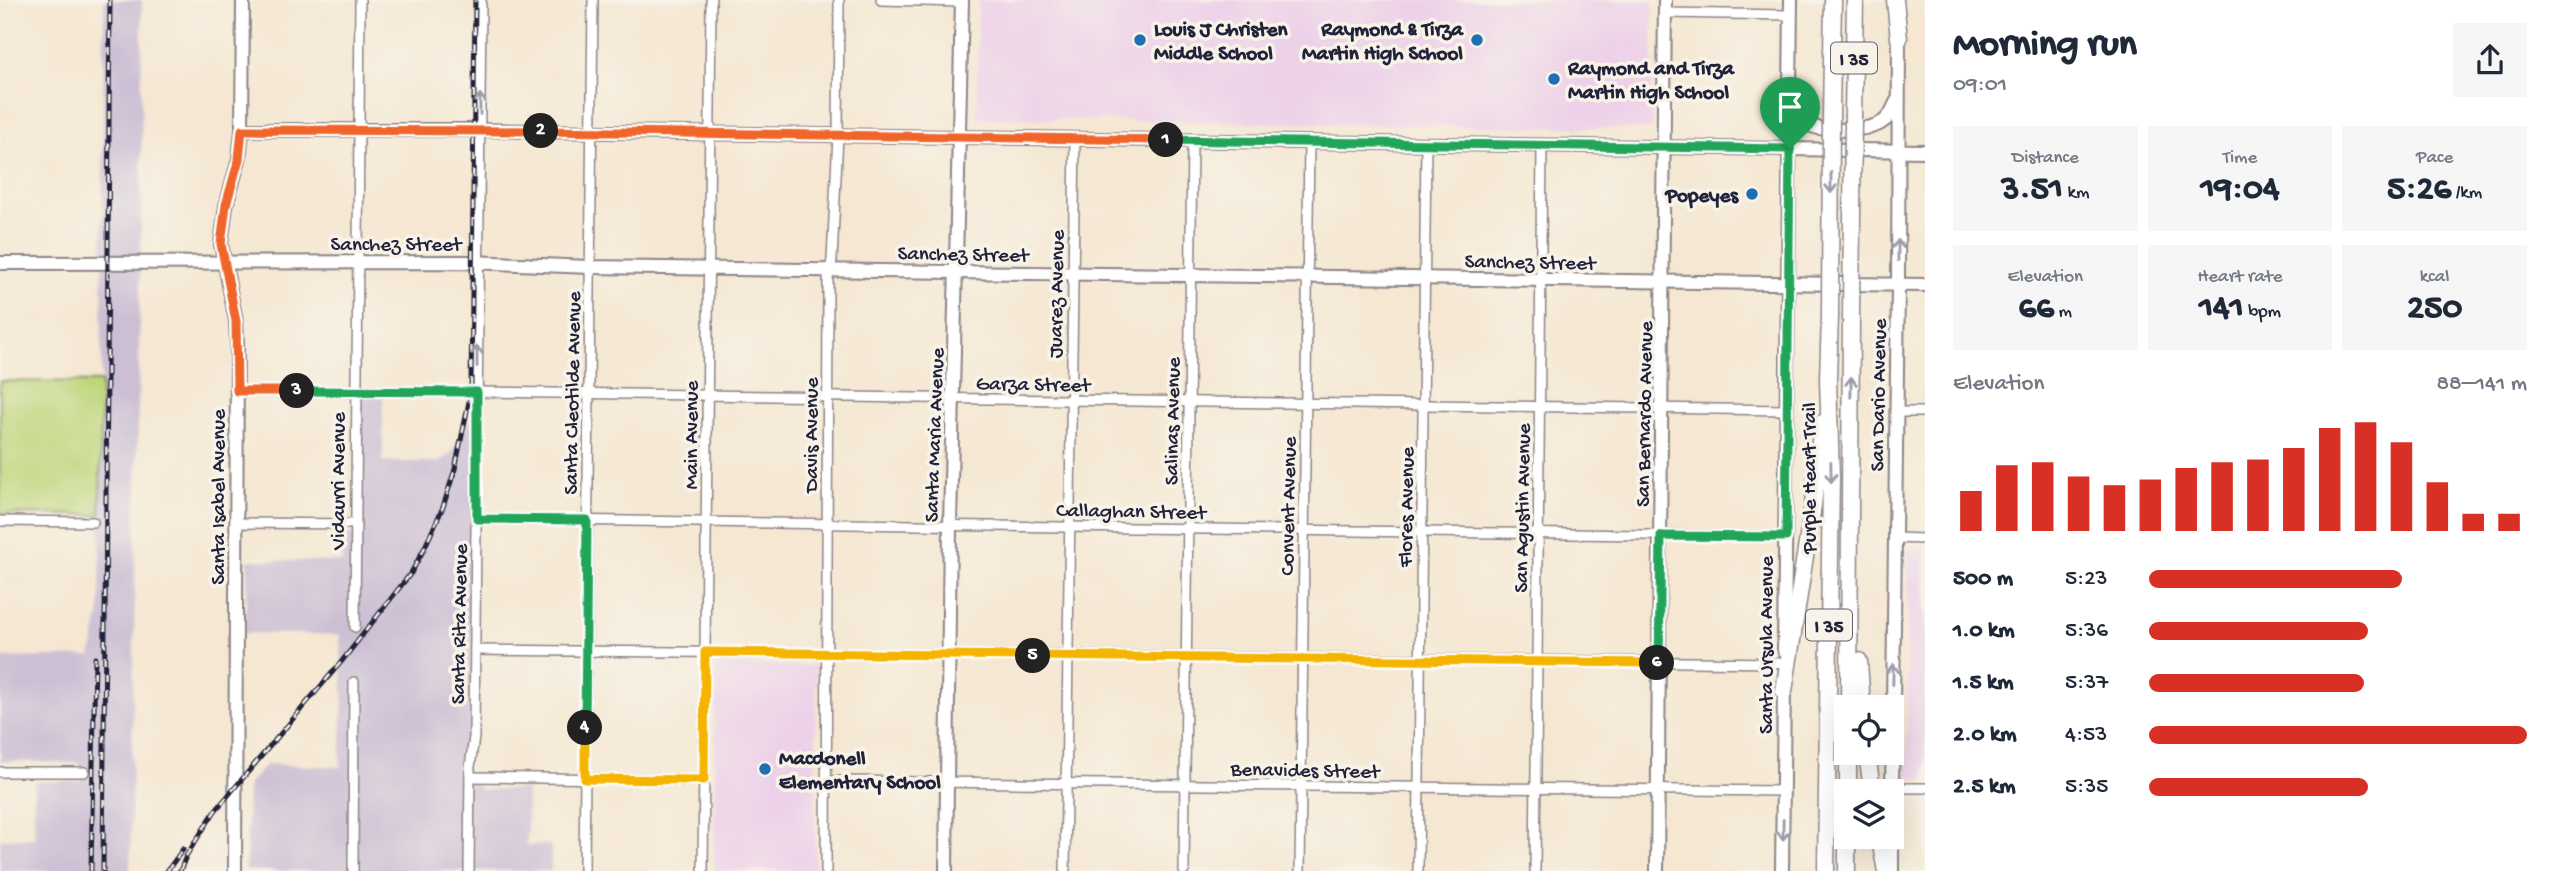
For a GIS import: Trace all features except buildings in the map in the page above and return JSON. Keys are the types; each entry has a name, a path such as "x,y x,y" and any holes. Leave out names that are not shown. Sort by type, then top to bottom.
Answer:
{"highway":[{"name":"Purple Heart Trail","path":"1826,871 1833,0"},
{"name":"Purple Heart Trail","path":"1849,695 1855,0"},
{"path":"1897,0 1899,39"},
{"path":"1784,691 1813,505 1828,379"},
{"path":"1850,554 1861,695"},
{"path":"1847,849 1847,871"},
{"path":"1882,849 1886,871"}],"main road":[{"name":"Santa Isabel Avenue","path":"235,871 236,321 223,261 222,229 239,159 242,130 243,0"},
{"name":"Santa Ursula Avenue","path":"1782,871 1791,0"},
{"name":"Santa Maria Avenue","path":"946,871 950,525 962,1"},
{"name":"San Bernardo Avenue","path":"1657,871 1665,7"},
{"name":"San Dario Avenue","path":"1892,779 1899,39"},
{"path":"1791,96 1802,120 1814,128 1825,129 1873,127 1889,117 1899,97"},
{"path":"242,130 960,136 1925,151"},
{"name":"Sanchez Street","path":"0,263 478,262 590,267 1925,285"},
{"path":"1892,849 1892,871"}],"street":[{"name":"Vidaurri Avenue","path":"355,627 360,0"},
{"name":"Santa Rita Avenue","path":"469,871 470,767 474,737 481,0"},
{"name":"Santa Cleotilde Avenue","path":"584,871 593,0"},
{"name":"Main Avenue","path":"704,871 711,0"},
{"name":"Davis Avenue","path":"826,871 828,279 838,135 839,0"},
{"path":"881,0 962,1"},
{"path":"1665,7 1791,15"},
{"name":"Juarez Avenue","path":"1065,871 1075,138"},
{"name":"Salinas Avenue","path":"1184,871 1192,140"},
{"name":"Convent Avenue","path":"1300,871 1309,142"},
{"name":"Flores Avenue","path":"1418,871 1426,144"},
{"name":"San Agustin Avenue","path":"1535,871 1542,146"},
{"name":"Garza Street","path":"237,391 589,393 1787,410"},
{"path":"1897,412 1925,412"},
{"name":"Callaghan Street","path":"477,519 1786,537"},
{"path":"0,521 93,522"},
{"path":"237,523 354,524"},
{"path":"1894,538 1925,539"},
{"path":"475,650 1784,663"},
{"path":"353,871 354,682"},
{"path":"0,772 84,772"},
{"path":"470,778 704,780"},
{"name":"Benavides Street","path":"826,781 1784,792"},
{"path":"1904,789 1925,788"}],"shaded area":[{"path":"104,0 142,0 141,236 130,871 0,871 0,839 34,838 34,782 80,781 80,763 0,761 0,658 91,656 100,611"},
{"path":"978,0 1653,0 1652,129 977,118"},
{"path":"362,396 383,396 383,462 439,462 452,452 474,415 472,736 462,765 481,790 527,789 527,845 551,845 551,871 246,871 248,784 267,764 340,767 343,693 340,635 245,633 248,560 342,562 342,534 363,533"},
{"path":"1908,550 1925,550 1925,779 1906,778"},
{"name":"Macdonell Elementary School","path":"715,666 816,666 815,871 714,871"}],"green space":[{"path":"0,381 101,382 100,515 0,514"}],"railway":[{"path":"103,871 110,0"},
{"path":"180,871 186,856 215,811 342,661 411,573 443,507 455,469 471,392 475,0"},
{"path":"91,871 95,658"},
{"path":"167,871 183,849"}],"place":[{"name":"Louis J Christen Middle School","path":"1140,40"},
{"name":"Raymond & Tirza Martin High School","path":"1477,40"},
{"name":"Raymond and Tirza Martin High School","path":"1554,79"},
{"name":"Popeyes","path":"1752,194"},
{"name":"Macdonell Elementary School","path":"765,769"}],"route":[{"path":"242,130 473,130 1790,149 1786,537 1661,536 1659,663 705,652 704,780 585,779 587,520 477,519 477,392 237,391 236,321 221,244 226,205 239,159 242,130"}]}
